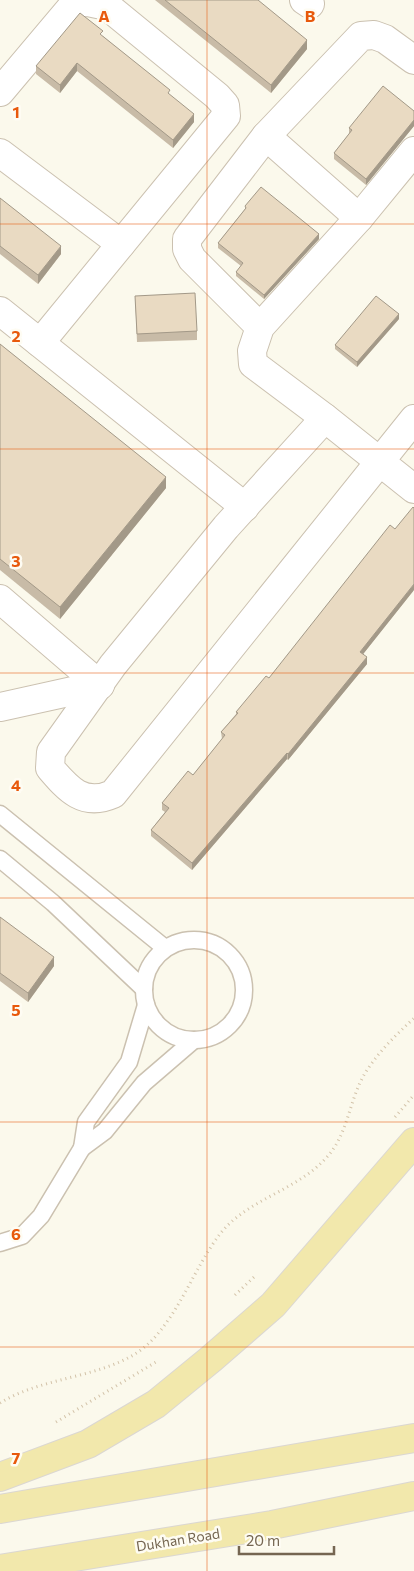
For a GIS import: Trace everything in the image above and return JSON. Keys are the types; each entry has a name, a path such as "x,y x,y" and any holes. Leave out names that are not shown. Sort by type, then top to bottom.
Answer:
{"main road":[{"path":"0,1477 88,1444 163,1398 273,1305 414,1142"},
{"path":"0,1509 414,1438"},
{"name":"Dukhan Road","path":"0,1569 272,1525 414,1496"}],"street":[{"path":"0,92 75,3 110,3 226,105 226,116 40,343"},
{"path":"260,327 192,259 187,249 187,239 266,136 362,36 374,35 385,39 414,60"},
{"path":"266,136 359,218"},
{"path":"414,151 359,218 260,327 252,351 253,364 414,488"},
{"path":"0,153 121,244"},
{"path":"0,311 244,507"},
{"path":"325,418 226,527 119,658 51,752 50,768 64,785 83,797 101,799 113,794 414,418"},
{"path":"0,599 100,685"},
{"path":"0,707 100,685"}],"lane":[{"path":"0,814 165,948"},
{"path":"0,859 53,902 145,997 153,1019 164,1030 178,1038 194,1040 210,1038 224,1031 235,1020 242,1006 245,991 243,975 236,961 225,949 211,942 195,939 165,948 154,960 147,974 145,997 129,1062 86,1122 82,1148 41,1216 22,1236 0,1243"},
{"path":"82,1148 105,1131 144,1083 194,1040"}],"path":[{"path":"0,1404 9,1398 57,1380 113,1364 136,1354 149,1342 169,1320 198,1266 221,1233 235,1218 303,1178 329,1156 342,1134 364,1075 391,1040 414,1018"},
{"path":"391,1122 414,1094"},
{"path":"231,1299 256,1275"},
{"path":"53,1424 161,1358"}],"building":[{"path":"165,0 258,0 307,40 271,85"},
{"path":"80,13 103,31 100,34 170,90 168,93 194,114 173,140 77,63 60,85 36,66"},
{"path":"383,86 414,111 414,120 366,179 334,153 352,130 349,128"},
{"path":"261,187 319,234 264,295 236,272 243,263 218,243"},
{"path":"0,198 61,246 38,275 0,246"},
{"path":"195,293 197,331 137,334 135,296"},
{"path":"376,296 399,314 357,362 335,345"},
{"path":"0,344 166,477 60,607 0,559"},
{"path":"413,507 414,584 360,652 367,657 288,754 192,863 151,830 169,808 162,803 188,771 193,775 225,735 221,732 238,713 236,712 266,676 269,678 390,525 395,529"},
{"path":"0,917 54,957 28,993 0,973"}]}
